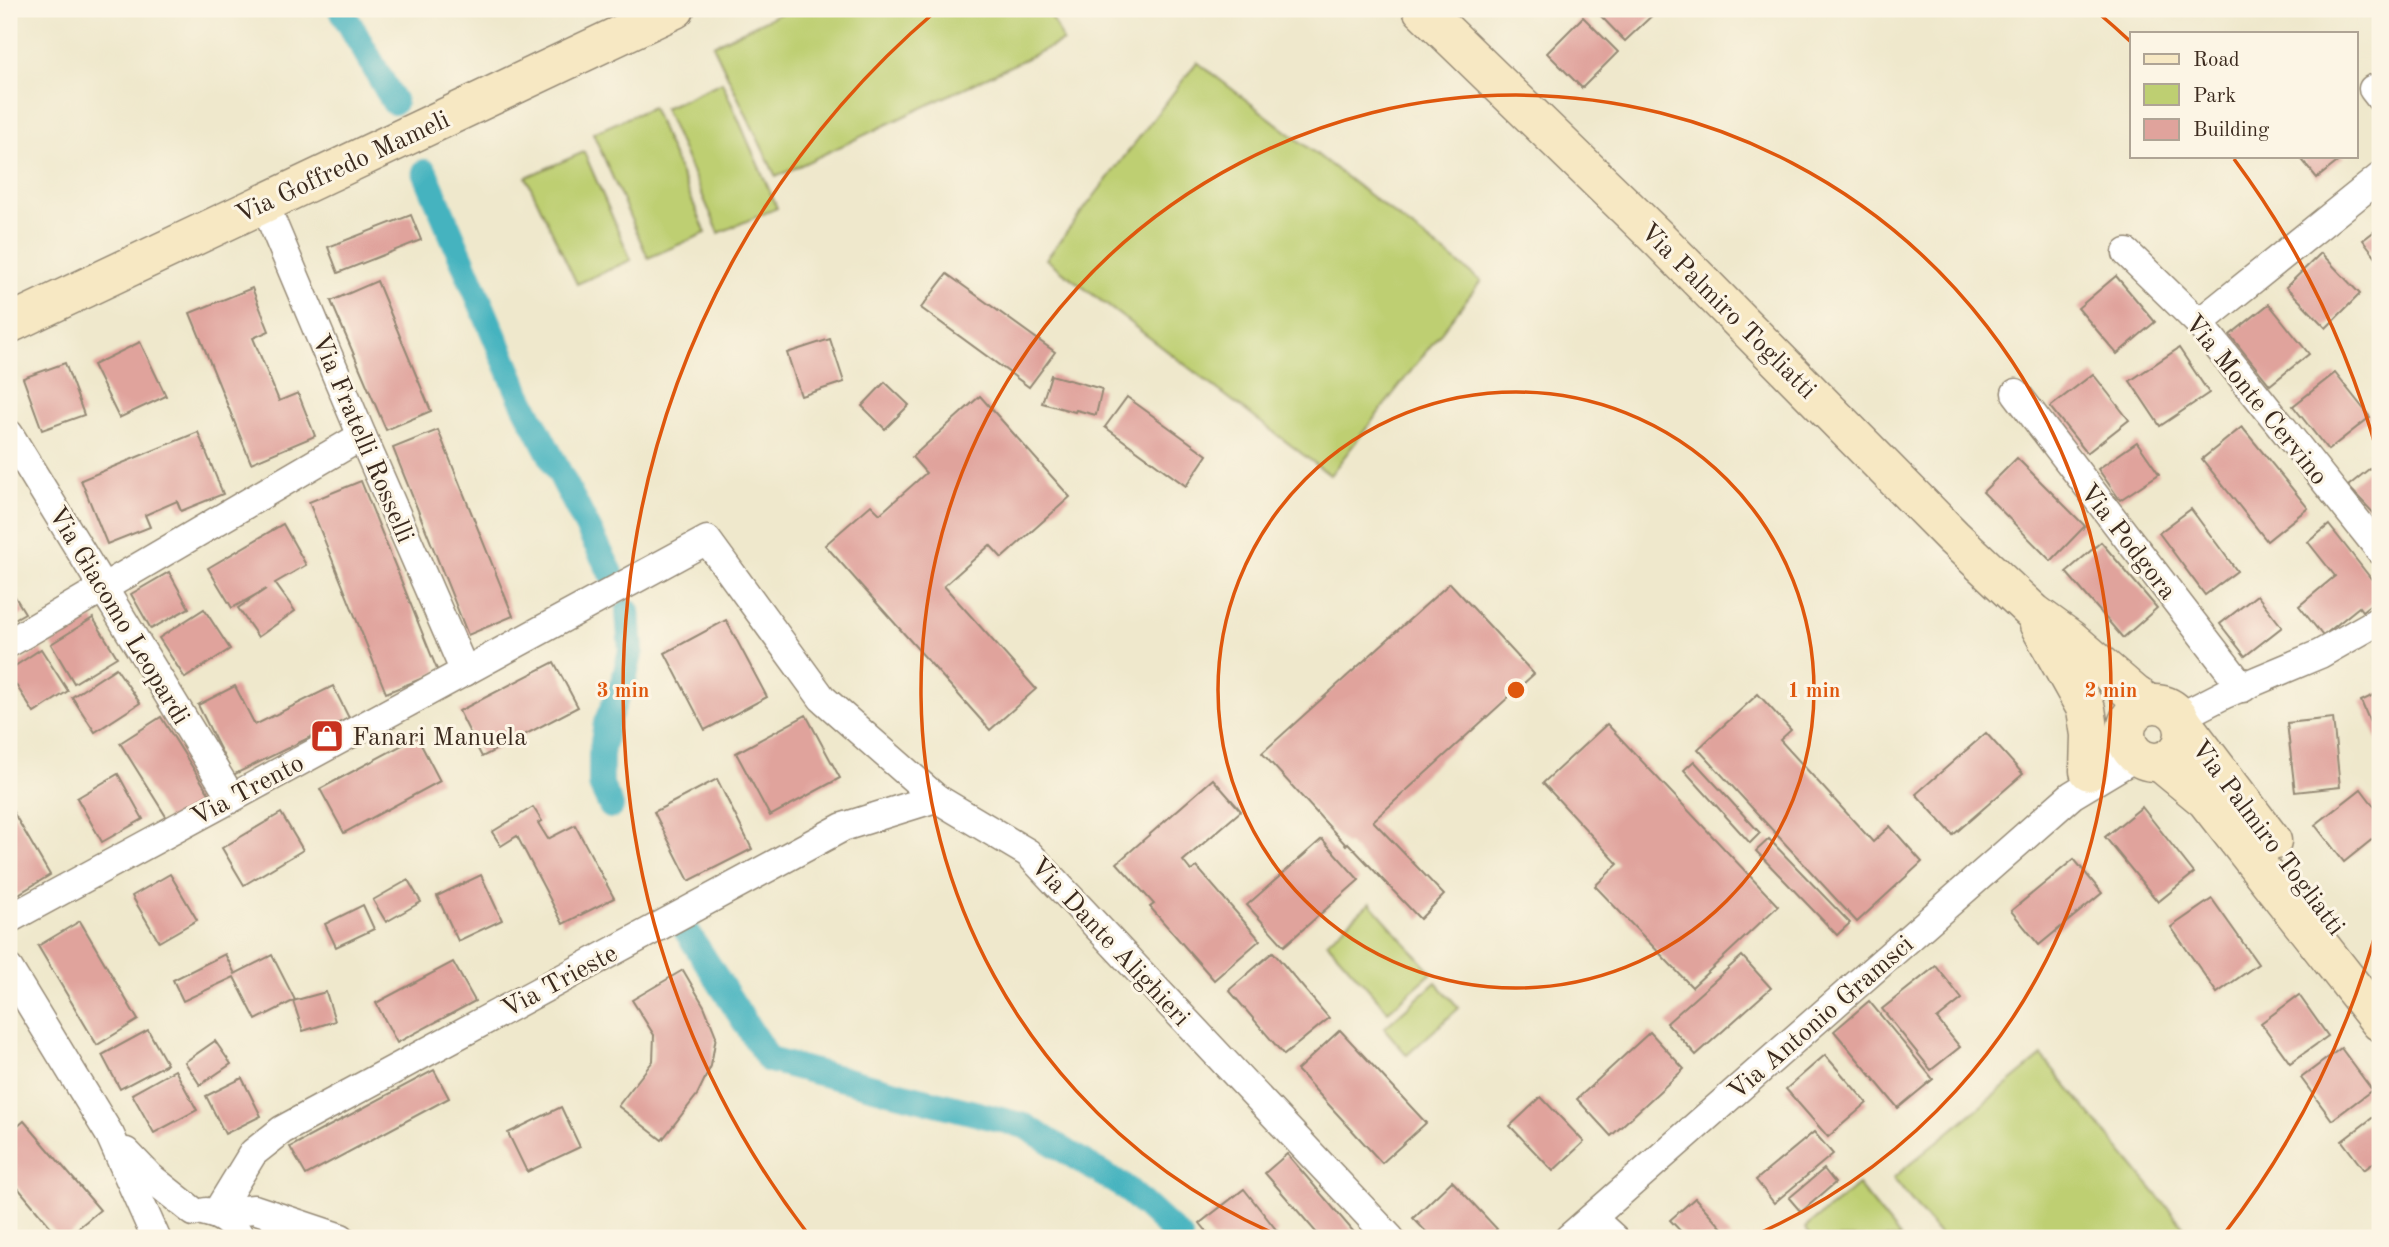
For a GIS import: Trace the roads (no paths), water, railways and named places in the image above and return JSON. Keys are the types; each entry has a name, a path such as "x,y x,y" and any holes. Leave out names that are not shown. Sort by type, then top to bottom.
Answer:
{"street":[{"name":"Via Goffredo Mameli","path":"20,317 675,9"},
{"name":"Via Palmiro Togliatti","path":"1422,9 1660,240 1953,537 2034,613 2070,639 2108,673 2152,733 2380,1022"},
{"path":"2199,323 2380,177"},
{"name":"Via Fratelli Rosselli","path":"264,203 465,672"},
{"name":"Via Monte Cervino","path":"2127,253 2199,323 2380,550"},
{"name":"Via Podgora","path":"2016,393 2243,688"},
{"name":"Via Giacomo Leopardi","path":"9,433 231,797"},
{"path":"9,643 362,436"},
{"name":"Via Trento","path":"9,919 707,540"},
{"name":"Via Dante Alighieri","path":"707,540 822,698 936,798 1028,853 1390,1238"},
{"name":"Via Palmiro Togliatti","path":"2034,613 2086,709 2090,735 2080,783"},
{"name":"Via Antonio Gramsci","path":"1569,1238 2080,783 2112,744 2152,733 2320,654 2380,620"},
{"name":"Via Palmiro Togliatti","path":"2079,694 2101,717 2152,733 2380,982"},
{"name":"Via Trieste","path":"207,1212 253,1153 282,1130 843,827 936,798"},
{"path":"9,969 110,1135 157,1238 173,1220 207,1212 254,1209 324,1237"},
{"path":"110,1135 150,1177 207,1212 222,1217 236,1229 241,1238"},
{"path":"1592,1218 1615,1238"}],"waterway":[{"path":"341,9 394,102"},
{"path":"425,172 520,396 611,573"},
{"path":"611,806 601,785 601,755 606,723 624,680 631,650 628,612"},
{"path":"686,930 769,1060 1025,1126 1127,1189 1180,1238"}],"place":[{"name":"Fanari Manuela","path":"327,736"}]}
